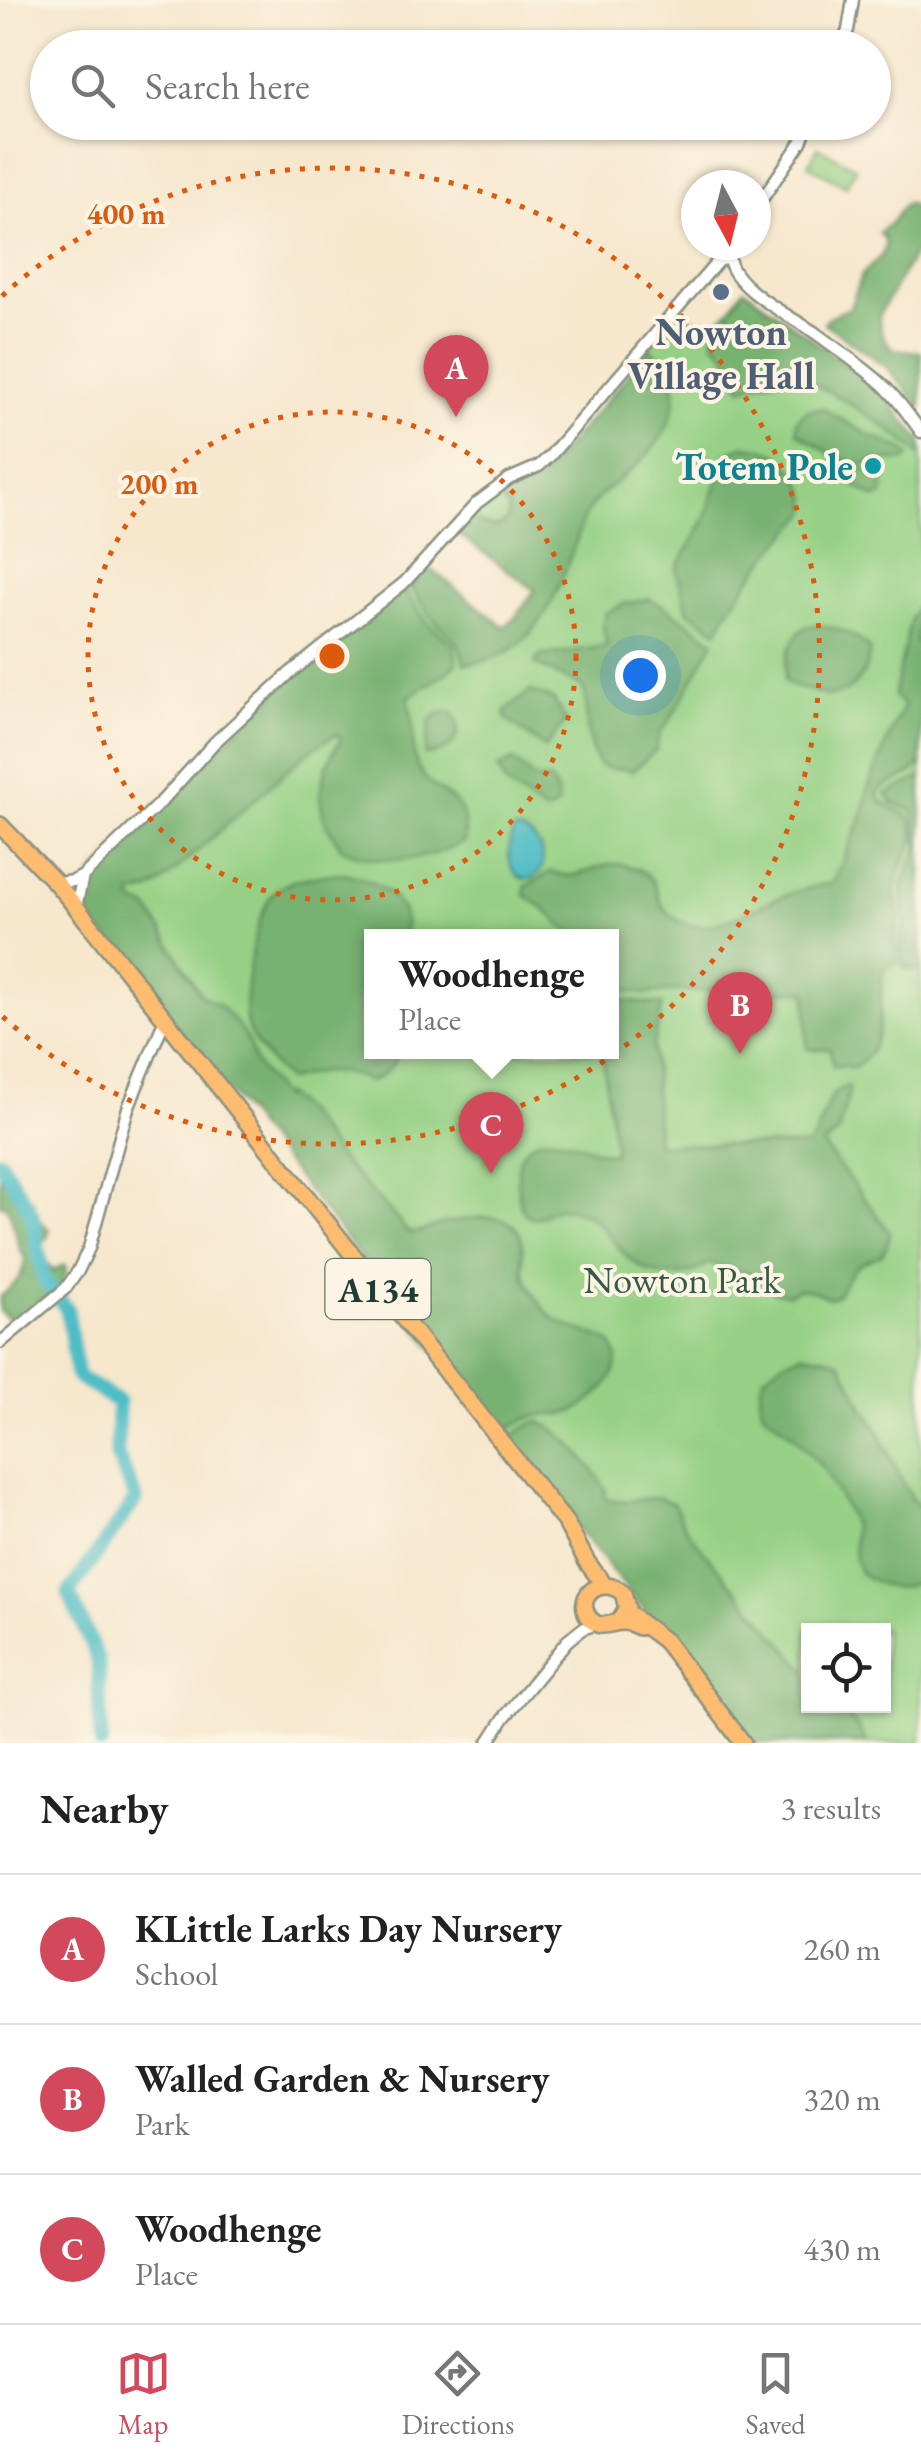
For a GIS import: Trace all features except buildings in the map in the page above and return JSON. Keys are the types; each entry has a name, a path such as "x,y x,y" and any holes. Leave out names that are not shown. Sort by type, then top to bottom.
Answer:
{"highway":[{"name":"A134","path":"0,825 56,882 566,1524 598,1587 614,1586 623,1593 627,1603 622,1617 665,1642 743,1743"},
{"path":"598,1587 586,1600 589,1622 607,1626 622,1617"}],"street":[{"path":"848,30 854,0"},
{"path":"771,186 802,140"},
{"path":"56,882 83,876 290,672 404,583 477,502 550,456 722,260"},
{"path":"730,260 734,272 756,293 882,384 921,432"},
{"path":"76,907 83,876"},
{"path":"0,1343 66,1288 78,1271 89,1248 128,1108 164,1019"},
{"path":"488,1743 567,1641 589,1622"}],"green space":[{"path":"818,147 856,168 846,186 808,165"},
{"path":"908,203 917,209 921,204 921,242 879,320 884,338 894,349 921,352 921,407 885,366 824,323 850,308 862,275 885,249 885,239 879,233"},
{"name":"Nowton Park","path":"744,289 879,389 921,441 921,1743 747,1743 84,904 97,870 265,703 410,586 428,567 504,627 514,619 535,590 457,533 496,495 551,464 617,388 677,309 706,329 728,312"},
{"path":"744,289 879,389 921,441 921,457 881,424 807,381 782,378 742,388 713,337 734,324 735,318 728,312"},
{"path":"648,347 663,361 675,391 674,406 661,437 588,510 550,604 526,638 489,660 465,664 458,644 429,615 410,586 428,567 504,627 514,619 535,590 457,533 472,518 490,526 502,524 508,506 496,495 551,464"},
{"path":"822,408 909,456 906,460 865,465 837,458 797,432 797,420 807,410"},
{"path":"744,446 769,450 784,461 803,486 808,512 758,568 717,631 688,611 676,569 704,522 726,454"},
{"path":"837,462 886,475 882,495 875,498 836,474"},
{"path":"404,591 426,621 454,646 457,663 408,698 416,762 425,778 457,804 465,825 464,842 435,854 387,860 342,849 325,820 321,800 326,768 341,740 336,734 304,755 164,881 149,891 132,894 133,902 149,909 201,995 219,1005 237,1024 255,1063 282,1097 285,1094 306,1114 340,1159 405,1230 415,1233 481,1218 506,1221 519,1233 524,1274 547,1312 562,1323 612,1344 616,1367 591,1400 566,1414 535,1416 500,1433 89,916 84,897 97,870 256,711 323,651"},
{"path":"921,598 916,639 921,646 921,763 877,792 881,801 907,815 915,838 894,893 900,915 894,943 898,963 883,972 877,1036 873,1048 855,1068 833,1067 830,1049 807,1049 807,991 646,994 619,990 619,929 567,929 525,895 525,887 550,872 572,875 606,865 624,865 647,874 673,917 699,926 727,921 787,895 833,883 904,705 894,694 911,618"},
{"path":"649,599 714,641 660,732 656,750 632,771 607,768 600,764 591,747 585,691 535,664 539,656 607,646 605,614 624,604"},
{"path":"807,626 841,630 869,649 866,667 850,689 823,695 785,681 789,650"},
{"path":"530,691 553,699 566,721 545,748 507,720 505,711"},
{"path":"453,712 458,728 453,742 442,752 425,755 430,721 440,713"},
{"path":"513,761 535,779 550,780 557,792 558,805 546,813 505,784 498,768"},
{"path":"921,777 921,970 904,968 900,950 905,920 902,885 919,847 913,811 892,802 886,794"},
{"path":"340,873 364,879 387,892 402,912 404,929 364,929 364,1059 396,1059 388,1070 369,1082 329,1072 288,1080 249,1031 247,982 261,919 273,894 304,878"},
{"path":"619,1000 662,1005 653,1046 657,1144 807,1146 818,1131 828,1103 839,1090 849,1086 838,1133 823,1145 890,1232 888,1243 878,1257 856,1267 836,1296 829,1298 799,1289 789,1294 775,1292 751,1274 709,1263 690,1273 660,1274 631,1260 596,1222 582,1213 563,1208 535,1218 525,1213 519,1193 519,1166 522,1153 533,1143 559,1139 615,1154 603,1059 619,1059"},
{"path":"0,1158 33,1201 35,1214 49,1231 41,1246 44,1258 53,1271 67,1267 62,1287 16,1323 0,1311 0,1297 17,1280 25,1258 11,1216 5,1205 0,1205"},
{"path":"803,1353 841,1363 912,1499 921,1508 921,1579 913,1584 891,1587 861,1574 855,1561 853,1525 823,1468 794,1436 763,1411 760,1400 764,1376"},
{"path":"537,1421 556,1431 601,1481 606,1499 658,1497 674,1504 702,1549 801,1665 801,1713 845,1713 867,1743 747,1743 507,1441"}],"water":[{"path":"515,830 533,838 542,854 542,868 534,877 519,877 510,862 510,840"}],"waterway":[{"path":"0,1161 32,1214 44,1280 67,1309 77,1376 118,1402 117,1455 136,1499 69,1593 98,1660 101,1743"}],"place":[{"name":"Nowton Village Hall","path":"721,292"},
{"name":"KLittle Larks Day Nursery","path":"456,417"},
{"name":"Totem Pole","path":"873,466"},
{"name":"Walled Garden & Nursery","path":"740,1054"},
{"name":"Woodhenge","path":"491,1174"}]}
